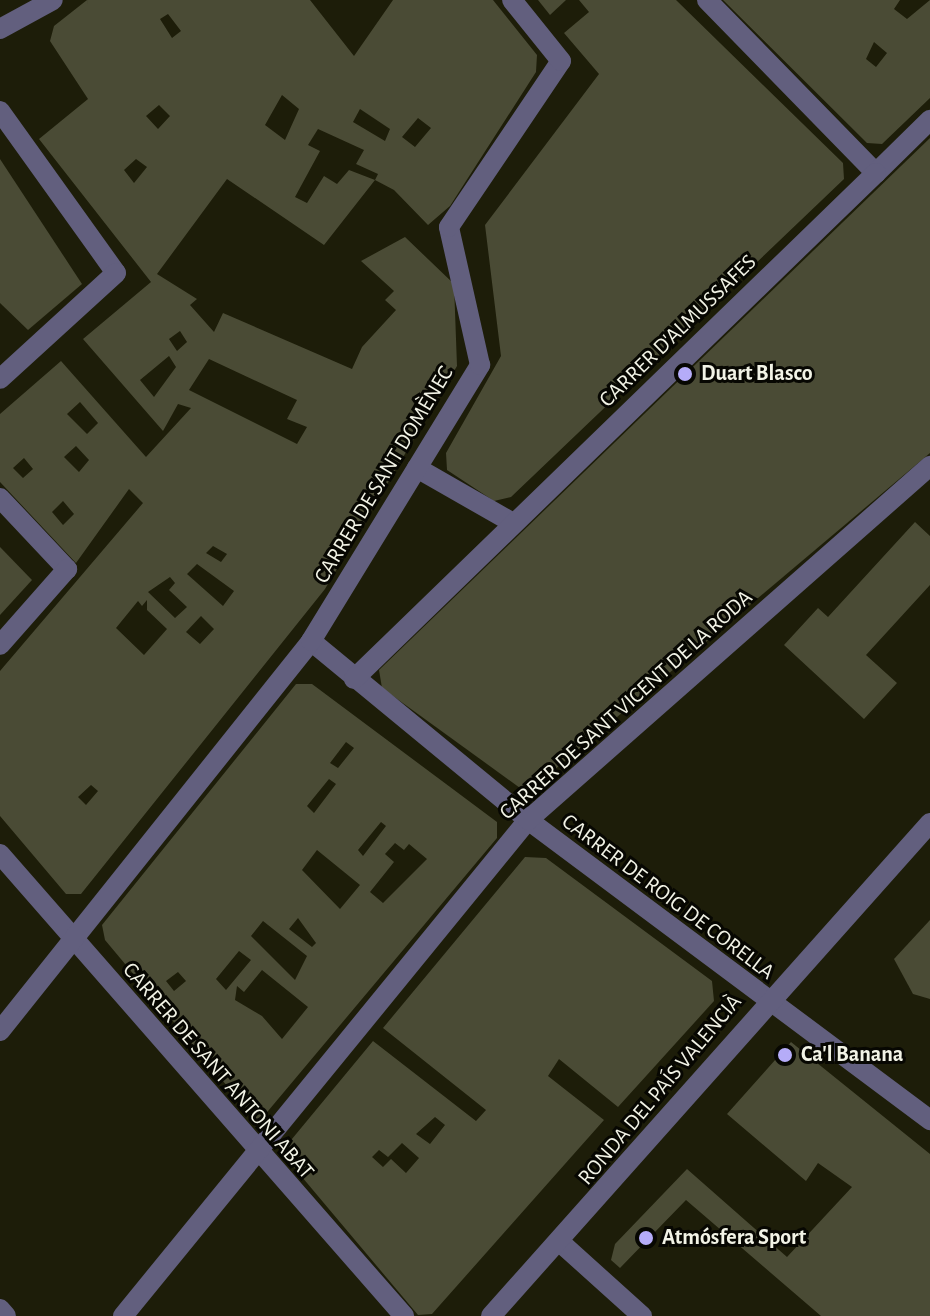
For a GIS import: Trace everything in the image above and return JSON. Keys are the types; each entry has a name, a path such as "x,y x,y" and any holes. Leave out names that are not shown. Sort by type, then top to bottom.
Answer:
{"street":[{"path":"0,29 53,0"},
{"name":"CARRER DE SANT DOMÈNEC","path":"0,1031 311,641 480,365 449,227 561,61 512,0"},
{"path":"707,0 876,173"},
{"path":"0,111 116,273 0,379"},
{"name":"CARRER D'ALMUSSAFES","path":"354,679 930,120"},
{"name":"CARRER DE SANT VICENT DE LA RODA","path":"123,1316 253,1149 528,820 930,466"},
{"path":"417,468 513,523"},
{"path":"0,498 67,569 0,645"},
{"name":"CARRER DE ROIG DE CORELLA","path":"311,641 528,820 766,1001 930,1120"},
{"name":"RONDA DEL PAÍS VALENCIÀ","path":"491,1316 561,1243 766,1001 930,823"},
{"name":"CARRER DE SANT ANTONI ABAT","path":"0,854 253,1149 404,1316"},
{"path":"561,1243 642,1316"},
{"path":"0,1309 6,1316"}],"building":[{"path":"87,0 310,0 354,56 393,0 493,0 537,55 536,72 450,206 428,225 394,190 375,180 324,245 227,179 157,274 197,299 190,305 214,332 223,313 352,369 362,347 396,310 385,300 394,291 361,261 405,237 454,284 457,366 325,589 81,894 66,894 0,816 0,671 143,503 129,489 76,563 0,482 0,414 61,361 146,457 191,408 178,404 163,431 83,339 151,282 39,139 88,99 50,41 54,26","holes":["168,14 181,31 172,38 160,19","282,95 299,109 285,140 265,125","159,105 170,116 158,129 146,116","360,109 390,129 385,141 353,122","418,118 431,128 415,147 402,137","318,129 364,150 356,164 378,174 375,180 349,170 337,184 324,176 307,203 295,197 320,151 308,145","136,159 147,167 134,183 124,170","180,331 187,342 177,351 169,339","169,356 176,367 154,397 140,380","209,359 297,400 287,419 307,427 297,444 189,390","80,402 98,423 87,434 67,414","76,446 89,460 79,472 64,457","24,458 33,469 23,478 13,468","63,501 74,514 63,525 52,512","213,546 227,554 221,562 206,553","197,564 234,591 223,606 187,574","170,577 175,583 169,590 187,607 175,618 148,592","147,600 147,610 167,629 144,655 116,628 138,601 142,606","201,616 214,629 200,644 186,632","91,785 98,791 86,805 78,797"]},
{"path":"538,0 566,0 550,15"},
{"path":"579,0 676,0 843,163 844,179 511,497 494,501 447,470 446,453 501,356 485,225 599,74 564,33 589,12"},
{"path":"723,0 900,0 894,9 907,19 930,0 930,98 882,144 867,143","holes":["874,42 887,53 876,67 866,59"]},
{"path":"930,138 930,453 527,793 382,688 379,670"},
{"path":"0,159 82,284 28,330 0,303"},
{"path":"915,522 930,536 930,585 866,655 897,683 864,719 784,645 818,608 828,617"},
{"path":"0,547 32,580 0,615"},
{"path":"296,684 312,684 497,822 497,838 258,1123 105,940 102,925","holes":["346,742 354,748 338,768 330,763","329,779 336,784 314,813 307,806","381,822 386,826 363,856 358,850","395,843 404,850 409,844 427,859 383,903 370,892 394,862 385,854","317,850 360,885 340,909 302,870","298,918 316,943 312,947 289,929","263,921 307,956 295,980 251,936","239,951 251,960 226,990 216,979","262,970 308,1007 282,1039 262,1016 235,1000 237,986 244,992","178,972 186,981 174,991 166,981"]},
{"path":"525,857 546,858 712,981 714,1001 618,1107 559,1059 548,1076 604,1120 432,1314 418,1315 286,1158 287,1145 373,1041 476,1121 486,1110 383,1028","holes":["435,1117 445,1125 430,1144 416,1134","402,1143 419,1158 406,1173 391,1159 383,1167 372,1157 379,1150 388,1157"]},
{"path":"930,920 930,999 913,994 894,959"},
{"path":"791,1042 930,1154 930,1316 821,1316 686,1200 620,1268 611,1260 615,1244 687,1169 787,1257 852,1187 818,1163 806,1181 727,1114"}],"place":[{"name":"Duart Blasco","path":"685,374"},
{"name":"Ca'l Banana","path":"785,1055"},
{"name":"Atmósfera Sport","path":"646,1238"}]}
